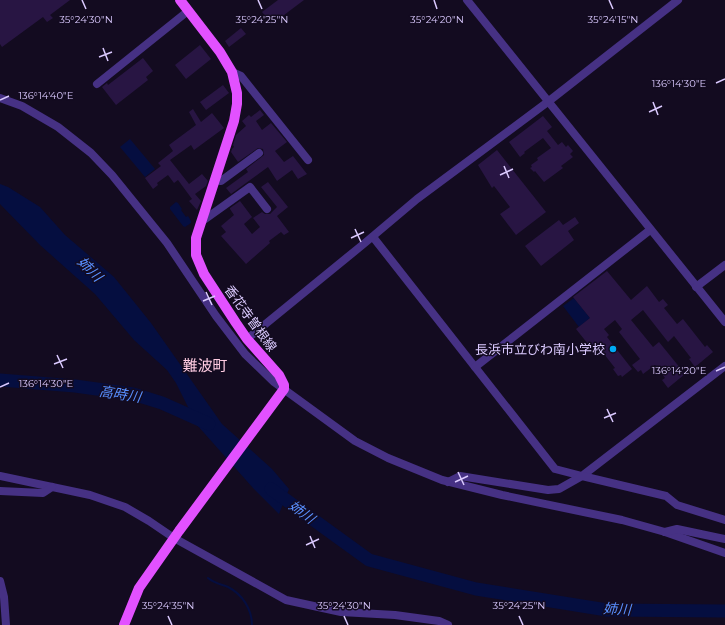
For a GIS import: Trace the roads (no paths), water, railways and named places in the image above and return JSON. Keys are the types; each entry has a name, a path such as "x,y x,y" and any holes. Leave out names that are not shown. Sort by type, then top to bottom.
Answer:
{"main road":[{"name":"香花寺曽根線","path":"180,0 220,52 232,72 237,93 237,104 234,120 195,244 197,260 204,274 247,339 279,375 284,385 282,394"},
{"path":"124,625 139,588 176,535 282,394"}],"street":[{"path":"467,0 725,322"},
{"path":"247,339 373,237 417,198 549,101 678,0"},
{"path":"97,84 188,10"},
{"path":"232,72 241,76 308,160"},
{"path":"0,98 22,106 58,126 86,149 112,175 167,242 229,334 245,354 268,377 282,394 356,441 388,458 448,482 622,520 665,532 725,553"},
{"path":"215,180 221,182 259,153"},
{"path":"201,222 250,187 267,209"},
{"path":"475,367 650,230"},
{"path":"373,237 555,469 666,496 677,505 725,520"},
{"path":"696,287 725,265"},
{"path":"448,482 460,476 548,490 559,489 582,476 725,366"},
{"path":"0,476 90,495 125,507 176,535 286,600 341,612 439,621 448,625"},
{"path":"0,491 43,493 52,487"},
{"path":"665,532 677,529 725,539"},
{"path":"0,581 4,597 6,625"}],"water":[{"path":"130,139 155,169 145,177 120,147"},
{"path":"0,184 8,187 40,207 65,235 114,277 151,323 222,424 272,469 289,489 279,514 253,488 197,425 176,383 167,370 134,340 95,294 40,245 0,204"},
{"path":"176,202 186,217 188,216 191,221 191,223 185,227 170,209 170,207"},
{"path":"574,298 590,318 579,327 563,306"}],"waterway":[{"name":"高時川","path":"0,380 75,386 133,394 162,403 209,424"},
{"name":"姉川","path":"271,489 369,560 476,589 607,610 725,611"},
{"path":"208,578 228,587 242,598 250,613 252,625"}],"place":[{"name":"長浜市立びわ南小学校","path":"613,349"}],"district":[{"name":"難波町","path":"205,365"}]}
